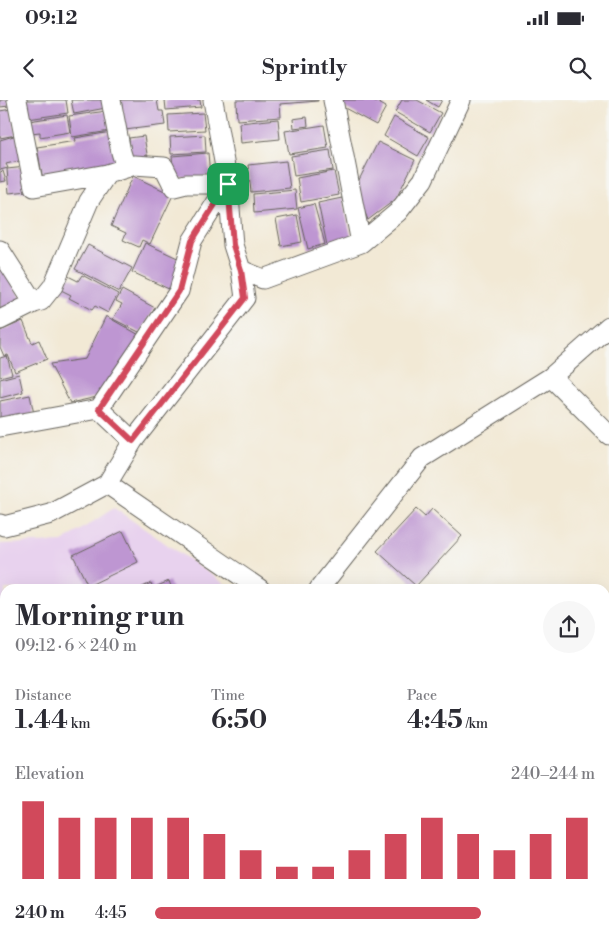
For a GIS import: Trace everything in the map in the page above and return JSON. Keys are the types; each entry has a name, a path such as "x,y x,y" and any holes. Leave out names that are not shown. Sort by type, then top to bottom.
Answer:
{"street":[{"path":"17,100 34,187 107,174 134,166 164,167 174,187 186,184 228,184"},
{"path":"111,100 120,152 126,168"},
{"path":"0,524 4,526 51,514 107,484 133,441 245,298 241,270 233,245 228,184 212,100"},
{"path":"241,270 263,279 361,243 398,212 423,180 461,100"},
{"path":"335,103 361,243"},
{"path":"0,320 41,301 53,286 89,200 107,174"},
{"path":"0,427 99,409 179,291 192,241 228,184"},
{"path":"0,250 34,304"},
{"path":"323,584 422,458 552,377 609,326"},
{"path":"552,377 609,435"},
{"path":"99,409 133,441"},
{"path":"107,484 253,584"}],"shaded area":[{"path":"114,508 225,584 0,584 0,544 62,542"}],"building":[{"path":"0,100 8,100 9,106 0,107"},
{"path":"25,100 66,100 68,113 28,119"},
{"path":"71,100 109,100 111,107 74,114"},
{"path":"121,100 157,100 159,111 163,111 165,125 125,130"},
{"path":"165,100 200,100 201,107 166,110"},
{"path":"236,100 318,101 280,104 281,117 237,120"},
{"path":"344,100 373,100 386,107 376,125 341,106"},
{"path":"402,100 417,100 441,113 430,132 395,112"},
{"path":"426,100 442,100 438,107"},
{"path":"11,109 16,135 0,138 0,111"},
{"path":"107,111 110,131 72,137 69,116"},
{"path":"203,113 205,130 169,132 168,115"},
{"path":"67,115 70,132 40,137 40,132 31,133 29,121"},
{"path":"307,117 308,126 294,128 293,119"},
{"path":"394,117 429,137 418,156 384,136"},
{"path":"278,119 280,139 241,143 239,123"},
{"path":"324,125 328,148 289,154 285,131"},
{"path":"111,132 117,167 43,180 37,147 76,141 75,138"},
{"path":"17,135 23,160 6,164 8,168 0,170 0,140"},
{"path":"205,135 206,152 171,154 170,137"},
{"path":"144,136 148,160 132,163 129,138"},
{"path":"378,142 415,160 396,199 368,220 355,188"},
{"path":"330,150 333,170 294,176 291,156"},
{"path":"208,153 210,176 174,179 172,156"},
{"path":"286,161 290,188 251,192 248,165"},
{"path":"26,167 28,191 9,193 7,169"},
{"path":"3,171 6,181 0,182 0,172"},
{"path":"334,171 339,195 301,202 297,178"},
{"path":"133,176 173,195 150,244 142,240 139,247 123,240 126,233 111,226"},
{"path":"295,190 297,209 254,213 253,194"},
{"path":"342,198 352,239 327,245 318,203"},
{"path":"314,204 325,244 308,249 298,208"},
{"path":"297,215 302,242 281,246 276,219"},
{"path":"145,243 184,261 171,290 132,272"},
{"path":"88,245 132,268 119,292 75,269"},
{"path":"0,262 23,301 0,314"},
{"path":"82,275 118,294 108,313 95,306 92,310 69,298 71,295 61,290 68,276 78,281"},
{"path":"122,290 155,308 141,333 113,319 122,304 116,301"},
{"path":"106,316 141,336 106,395 70,403 50,364 85,359"},
{"path":"23,321 32,343 39,340 47,359 15,372 8,355 4,356 0,347 0,331"},
{"path":"7,356 12,374 0,377 0,358"},
{"path":"19,374 23,392 0,398 0,379"},
{"path":"30,395 34,414 0,422 0,401"},
{"path":"416,509 425,517 432,509 462,536 418,584 414,584 377,551"},
{"path":"123,531 138,562 92,584 87,584 73,555"}],"route":[{"path":"228,184 233,245 241,270 245,298 133,441 99,409 179,291 192,241 228,184"}]}
